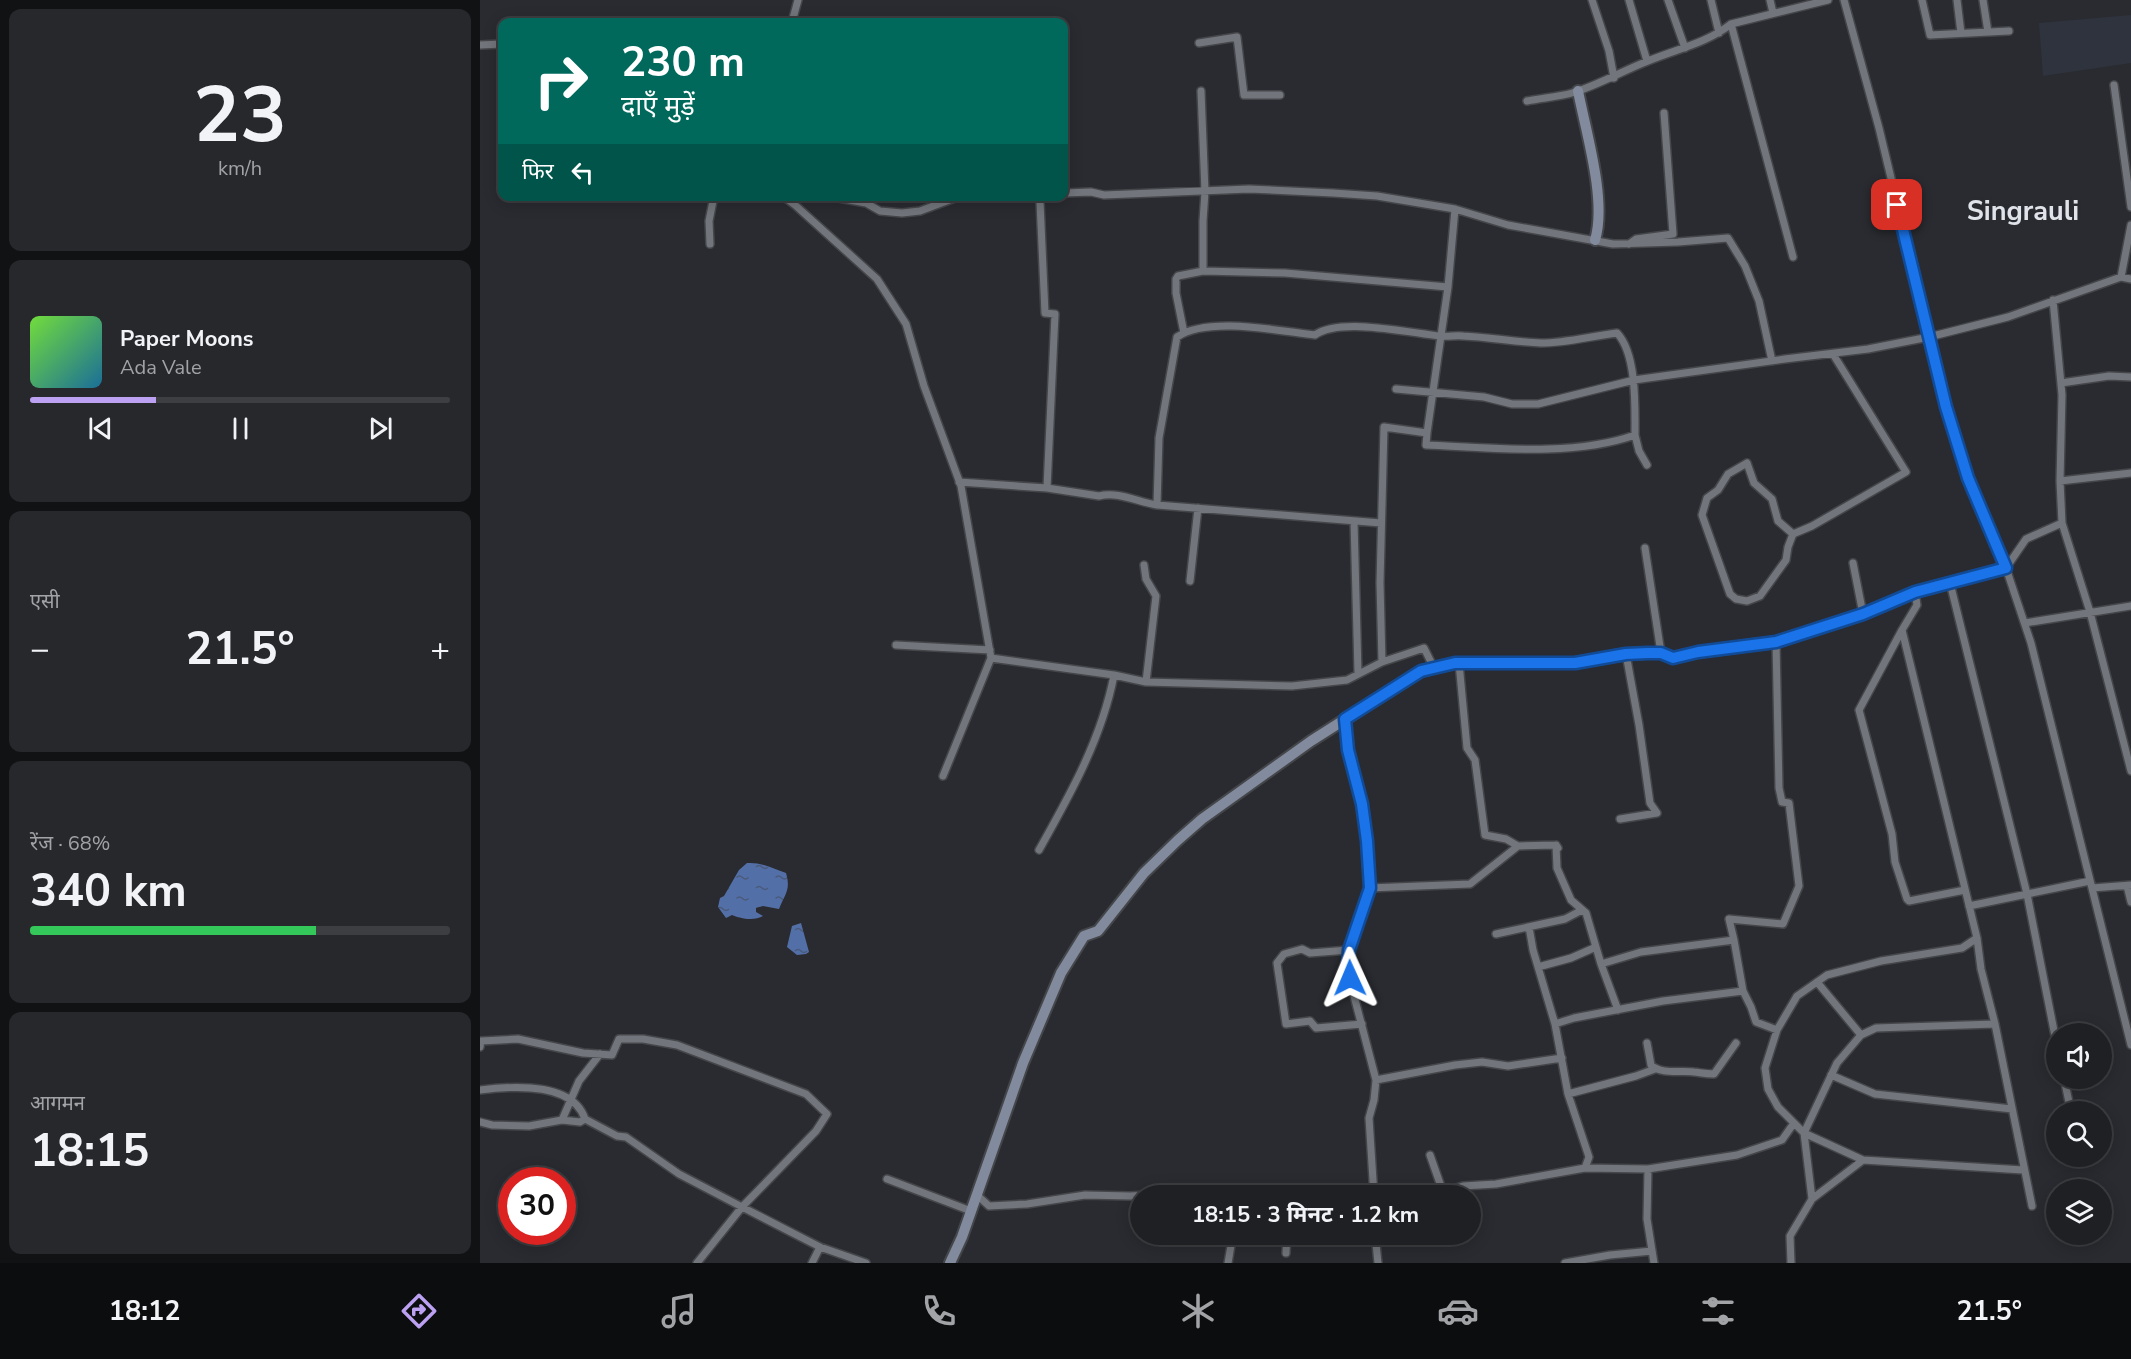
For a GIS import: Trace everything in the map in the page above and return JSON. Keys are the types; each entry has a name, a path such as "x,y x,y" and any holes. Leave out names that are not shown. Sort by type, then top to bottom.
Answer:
{"street":[{"path":"793,18 798,0"},
{"path":"1592,0 1610,51 1614,78"},
{"path":"1629,0 1647,61"},
{"path":"1668,0 1685,48"},
{"path":"1711,0 1719,33"},
{"path":"1770,0 1773,13"},
{"path":"1527,101 1578,91 1614,78 1647,61 1719,33 1731,24 1828,0"},
{"path":"1844,0 1879,128 1946,407 1968,478 2006,568 2031,643 2131,1045"},
{"path":"1923,0 1930,35 2009,31"},
{"path":"1957,0 1961,33"},
{"path":"1983,0 1988,32"},
{"path":"1731,24 1793,257"},
{"path":"1199,43 1237,37 1244,95 1280,95"},
{"path":"480,45 498,44"},
{"path":"2114,85 2131,207"},
{"path":"1201,91 1205,192 1203,271"},
{"path":"1578,91 1600,203 1595,240"},
{"path":"1629,244 1636,238 1674,234 1664,113"},
{"path":"1068,193 1091,192 1104,195 1288,190 1377,196 1455,209 1509,225 1613,244 1728,238 1745,266 1759,301 1772,361"},
{"path":"710,244 709,221 713,201"},
{"path":"857,201 880,211 902,213 920,211 947,201"},
{"path":"1040,201 1045,313 1055,314 1047,488"},
{"path":"792,202 877,279 906,324 924,386 959,482 990,654 943,776"},
{"path":"1455,209 1442,336 1426,445 1502,450 1587,446 1635,435"},
{"path":"2121,277 2131,225"},
{"path":"1184,333 1176,279 1178,276 1203,271 1285,273 1448,287"},
{"path":"1396,390 1484,397 1512,404 1538,404 1634,380 1868,349 1929,337 2008,317 2121,277 2131,279"},
{"path":"2053,300 2061,383 2062,523 2090,612 2131,771"},
{"path":"1157,505 1159,438 1177,337 1205,328 1253,327 1315,335 1323,329 1356,327 1395,329 1442,336 1564,343 1617,333 1622,338 1634,380 1635,435 1647,465"},
{"path":"1793,534 1778,521 1772,499 1754,483 1747,463 1728,474 1718,490 1707,498 1702,515 1730,594 1736,599 1747,601 1760,596 1786,560 1793,534 1812,526 1906,472 1833,354"},
{"path":"2061,383 2109,376 2131,377"},
{"path":"1382,662 1380,583 1384,427 1427,433"},
{"path":"2060,481 2131,473"},
{"path":"959,482 1047,488 1099,496 1106,494 1157,505 1381,523"},
{"path":"1190,581 1198,508"},
{"path":"1354,521 1358,673"},
{"path":"950,1263 977,1195 1023,1063 1061,973 1084,936 1098,931 1144,873 1202,819 1311,741 1421,671 1459,663 1575,663 1626,654 1661,653 1673,658 1698,652 1776,642 1863,614 1915,592 2006,568 2026,539 2062,523"},
{"path":"1645,548 1661,653"},
{"path":"1852,563 1863,614"},
{"path":"1144,565 1146,579 1156,596 1146,682"},
{"path":"1950,583 2027,894 2052,1023"},
{"path":"1915,592 1917,605 1859,710 1892,834 1895,862 1907,899 1909,901 1965,890"},
{"path":"2025,623 2131,606"},
{"path":"1902,630 1977,938 1981,969 1995,1024 2032,1206"},
{"path":"1776,642 1779,788 1782,802 1789,803 1799,885 1783,924 1729,918 1743,992 1756,1022 1777,1030"},
{"path":"896,645 990,654 1146,682 1292,686 1347,680 1382,662 1424,648 1434,668"},
{"path":"1620,819 1657,813 1650,803 1626,654"},
{"path":"1459,663 1467,748 1475,760 1485,835 1506,839 1518,846 1558,848 1557,868 1571,900 1586,913 1618,1010"},
{"path":"1039,850 1066,802 1095,740 1111,693 1114,675"},
{"path":"1345,719 1348,750 1362,804 1370,888 1349,950 1348,964 1376,1080 1369,1118 1373,1185"},
{"path":"1370,888 1470,884 1518,846"},
{"path":"1969,906 2092,884 2129,886 2131,902"},
{"path":"1496,934 1565,919 1582,910"},
{"path":"1529,927 1555,1024 1568,1094 1589,1157 1585,1168"},
{"path":"1977,938 1962,948 1881,961 1827,975 1797,996 1777,1030 1765,1068 1768,1089 1778,1107 1804,1132 1863,1160 2024,1170"},
{"path":"1601,964 1641,952 1734,940"},
{"path":"1538,967 1571,958 1596,947"},
{"path":"1349,950 1310,953 1302,949 1284,954 1277,963 1279,986 1286,1024 1310,1021 1316,1028 1362,1024"},
{"path":"1817,982 1861,1035"},
{"path":"1555,1024 1574,1018 1695,996 1743,992"},
{"path":"1812,1199 1804,1132 1832,1074 1844,1054 1861,1035 1876,1028 1995,1024"},
{"path":"480,1047 481,1041 518,1039 583,1053 612,1055 619,1039 643,1039 677,1045 806,1094 827,1114 816,1131 742,1207 697,1263"},
{"path":"1647,1043 1651,1065 1655,1069"},
{"path":"1568,1094 1636,1077 1655,1069 1695,1072 1701,1075 1714,1074 1736,1043"},
{"path":"562,1120 579,1081 600,1054"},
{"path":"1376,1080 1455,1065 1482,1062 1508,1066 1562,1058"},
{"path":"1832,1074 1875,1094 2012,1109"},
{"path":"480,1090 507,1087 540,1089 571,1099 583,1112 585,1119 617,1136 626,1137 679,1174 820,1247 866,1263"},
{"path":"480,1122 492,1125 528,1126 562,1120 580,1122 585,1119"},
{"path":"1480,1185 1585,1168 1648,1168 1737,1155 1782,1140 1794,1124"},
{"path":"1430,1155 1438,1185"},
{"path":"1791,1263 1790,1236 1812,1199 1863,1160"},
{"path":"1648,1168 1647,1203 1654,1263"},
{"path":"887,1179 971,1211"},
{"path":"977,1195 989,1206 1027,1204 1085,1195 1130,1196"},
{"path":"1228,1263 1231,1245"},
{"path":"1286,1245 1286,1253"},
{"path":"1376,1245 1378,1263"},
{"path":"812,1263 820,1247"},
{"path":"1565,1263 1652,1251"}],"shaded area":[{"path":"2131,15 2131,63 2043,76 2039,23"}],"water":[{"path":"747,863 763,865 786,873 787,892 779,909 763,906 756,908 756,912 763,916 760,918 748,919 732,915 726,918 718,907 720,898 724,896 739,870"},
{"path":"801,923 809,952 797,955 787,947 792,926"}],"district":[{"name":"Singrauli","path":"2023,211"}],"route":[{"path":"1350,978 1349,950 1370,888 1362,804 1348,750 1345,719 1421,671 1455,663 1575,663 1626,654 1661,653 1673,658 1761,642 1776,642 1863,614 1915,592 2006,568 1968,478 1946,407 1897,205"}]}
